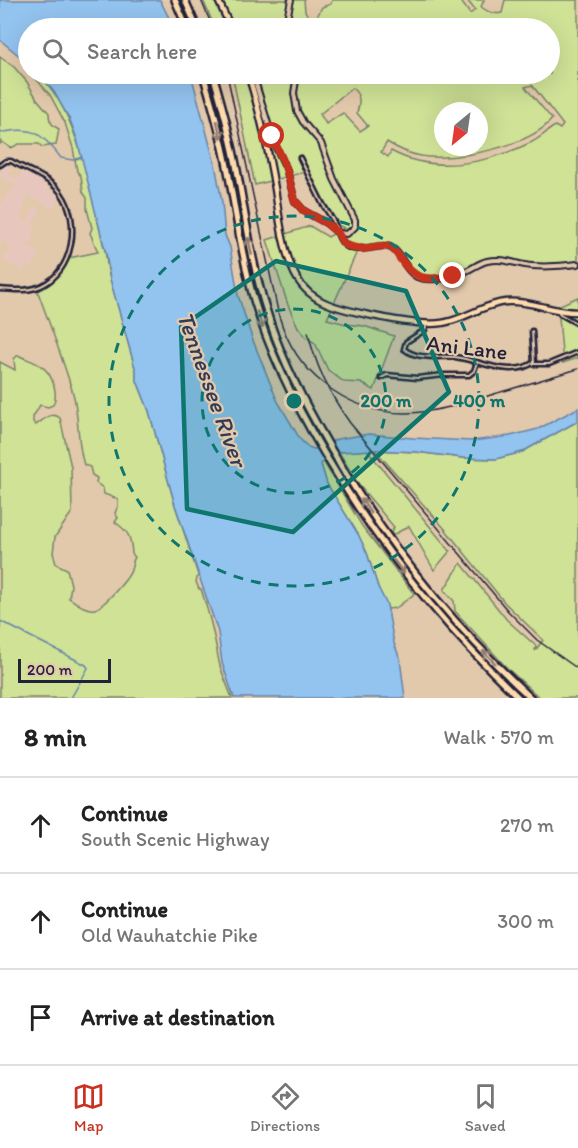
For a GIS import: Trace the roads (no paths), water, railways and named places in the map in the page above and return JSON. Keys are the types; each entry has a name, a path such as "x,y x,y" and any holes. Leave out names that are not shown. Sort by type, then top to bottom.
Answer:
{"highway":[{"path":"175,0 183,18"},
{"path":"185,0 193,18"},
{"path":"206,84 220,132 247,275 274,358 317,441 382,544 415,588 459,638 519,698"},
{"path":"216,84 230,138 254,267 267,315 290,373 338,461 372,514 425,585 475,643 531,698"}],"main road":[{"path":"218,0 227,18"},
{"path":"287,18 291,0"},
{"path":"251,84 265,136 290,262 301,284 316,298 334,307 427,324 447,322 481,308 501,303 521,303 578,312"},
{"path":"256,84 274,143 286,168 295,201 304,211 326,223 338,233 343,243 356,249 386,246 392,248 410,272 425,279 457,275 488,261 512,261 531,266 556,267 578,264"},
{"path":"295,84 294,93 297,111 321,143 334,179 355,220 355,227 350,232 338,233"}],"street":[{"path":"300,158 338,233"},
{"path":"0,165 11,161 53,184 69,206 73,224 73,239 63,265 43,285 27,290 0,289"},
{"path":"558,310 560,314 578,324"},
{"name":"Ani Lane","path":"427,324 425,330 406,342 404,350 413,355 457,357 506,368 533,364 532,331"},
{"path":"533,364 549,364 578,352"},
{"path":"381,378 387,375 417,378 469,375 472,374 477,362"}],"water":[{"path":"0,0 160,0 169,18 18,18 18,55 0,40"},
{"name":"Tennessee River","path":"47,84 194,84 215,164 225,235 230,247 238,295 252,338 277,400 300,439 308,447 320,448 337,439 369,434 472,441 510,436 538,429 578,408 578,421 522,452 496,459 375,450 339,452 326,456 321,464 327,484 367,553 378,587 387,605 394,643 400,659 405,698 234,698 222,663 218,632 175,505 149,411 136,378 77,139 70,120"}],"waterway":[{"path":"0,133 20,130 35,133 48,142 61,158 73,160 82,157"},
{"path":"0,621 86,665 88,668 71,698"}],"railway":[{"path":"201,0 209,18"},
{"path":"229,84 279,316 296,354 324,384 345,398 366,407 386,412 407,413 450,407 578,369"},
{"path":"308,332 324,379 350,423 508,611 537,640 578,669"}]}
